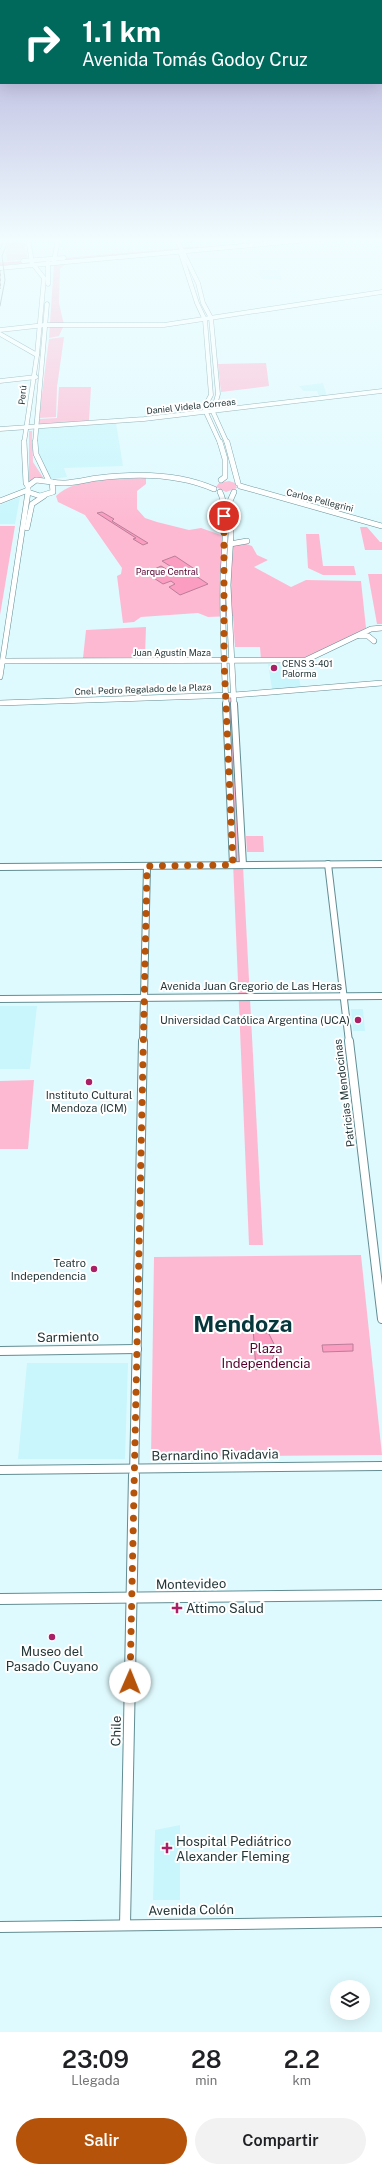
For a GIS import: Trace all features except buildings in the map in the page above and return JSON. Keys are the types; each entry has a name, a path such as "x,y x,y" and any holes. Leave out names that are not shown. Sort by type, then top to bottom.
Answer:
{"street":[{"name":"Perú","path":"0,677 28,489 26,483 24,445 28,428 39,333"},
{"name":"Perú","path":"44,333 36,428 36,454 54,487 53,492"},
{"path":"206,333 211,395 204,408 222,447 226,464 225,477 213,485 214,489"},
{"path":"212,333 218,394 213,412 229,447 239,484 230,501 228,585 243,865"},
{"path":"0,334 37,355"},
{"path":"0,382 40,377"},
{"path":"32,386 40,386"},
{"name":"Daniel Videla Correas","path":"0,429 36,428 207,413 382,391"},
{"path":"0,501 28,489 36,480 51,481 63,484 99,478 129,476 163,477 211,482"},
{"name":"Carlos Pellegrini","path":"221,480 229,480 254,491 345,514 382,526"},
{"path":"28,489 34,495 44,496 75,482"},
{"path":"200,482 220,492 223,498 225,532 223,589 224,660 233,865"},
{"name":"Carlos Pellegrini","path":"220,492 254,491"},
{"name":"Perú","path":"15,584 19,579 31,507 35,501 44,496"},
{"path":"230,544 247,541"},
{"name":"Juan Agustín Maza","path":"3,661 306,660 371,629 382,628"},
{"path":"357,636 368,636 374,641"},
{"name":"Cnel. Pedro Regalado de la Plaza","path":"0,704 234,695 382,683"},
{"name":"Patricias Mendocinas","path":"328,864 382,1319"},
{"path":"0,867 382,864"},
{"name":"Chile","path":"125,1925 147,866"},
{"name":"Avenida Juan Gregorio de Las Heras","path":"0,1000 382,996"},
{"name":"Sarmiento","path":"0,1351 137,1350"},
{"name":"Bernardino Rivadavia","path":"0,1470 382,1466"},
{"name":"Montevideo","path":"0,1599 382,1594"},
{"name":"Avenida Colón","path":"0,1927 382,1922"}],"shaded area":[{"path":"323,383 327,396 319,396 317,391 303,391 299,386"},
{"path":"116,423 123,466 64,468 67,477 52,479 44,468 37,452 37,429"},
{"path":"20,497 15,524 0,524 0,505"},
{"path":"102,512 114,519 112,521 148,543 143,545 133,539 136,538 97,513"},
{"path":"175,556 196,570 190,572 208,584 180,595 169,587 175,584 171,581 163,584 146,573 161,566 173,573 178,571 162,561"},
{"path":"296,663 301,688 272,689 268,664"},
{"path":"0,1006 37,1006 30,1069 0,1069"},
{"name":"Universidad Católica Argentina (UCA)","path":"351,1009 363,1009 365,1031 353,1031"},
{"path":"253,1328 269,1334 276,1348 271,1363 256,1370"},
{"path":"353,1344 353,1351 323,1352 322,1345"},
{"path":"27,1363 128,1363 125,1459 18,1459"},
{"name":"Hospital Pediátrico Alexander Fleming","path":"180,1825 180,1900 153,1900 155,1830"}],"green space":[{"path":"49,333 60,333 59,336 49,338"},
{"path":"64,337 57,387 56,417 39,418 49,339"},
{"path":"266,363 269,386 221,392 218,364"},
{"path":"59,387 91,387 89,421 38,426 39,419 57,418"},
{"path":"29,431 32,431 33,462 44,479 29,481"},
{"name":"Parque Central","path":"146,478 146,484 137,491 137,509 145,518 189,530 201,528 252,546 257,555 268,560 254,567 291,587 306,580 361,581 366,628 304,660 261,660 260,647 235,647 233,616 208,617 198,613 141,617 134,622 123,623 117,576 121,574 122,568 85,515 58,502 56,496 64,490 86,482 112,479"},
{"path":"229,481 235,483 237,488 226,492 216,487 219,483"},
{"path":"0,526 15,526 0,615"},
{"path":"360,527 367,527 380,542 382,542 382,550 365,550"},
{"path":"306,534 319,534 323,566 354,566 356,575 323,575 308,568"},
{"path":"368,574 382,574 382,624 377,624"},
{"path":"146,627 145,657 83,658 86,630"},
{"path":"226,695 234,695 263,1245 249,1245"},
{"path":"246,836 263,836 264,852 247,852"},
{"path":"34,1080 28,1149 0,1149 0,1081"},
{"name":"Plaza Independencia","path":"361,1255 382,1455 151,1457 154,1257"}],"place":[{"name":"CENS 3-401 Palorma","path":"274,668"},
{"name":"Universidad Católica Argentina (UCA)","path":"358,1020"},
{"name":"Instituto Cultural Mendoza (ICM)","path":"89,1082"},
{"name":"Teatro Independencia","path":"94,1269"},
{"name":"Attimo Salud","path":"177,1608"},
{"name":"Museo del Pasado Cuyano","path":"52,1637"},
{"name":"Hospital Pediátrico Alexander Fleming","path":"167,1848"}],"district":[{"name":"Mendoza","path":"243,1323"}],"route":[{"path":"130,1682 147,866 233,865 224,660 224,516"}]}
